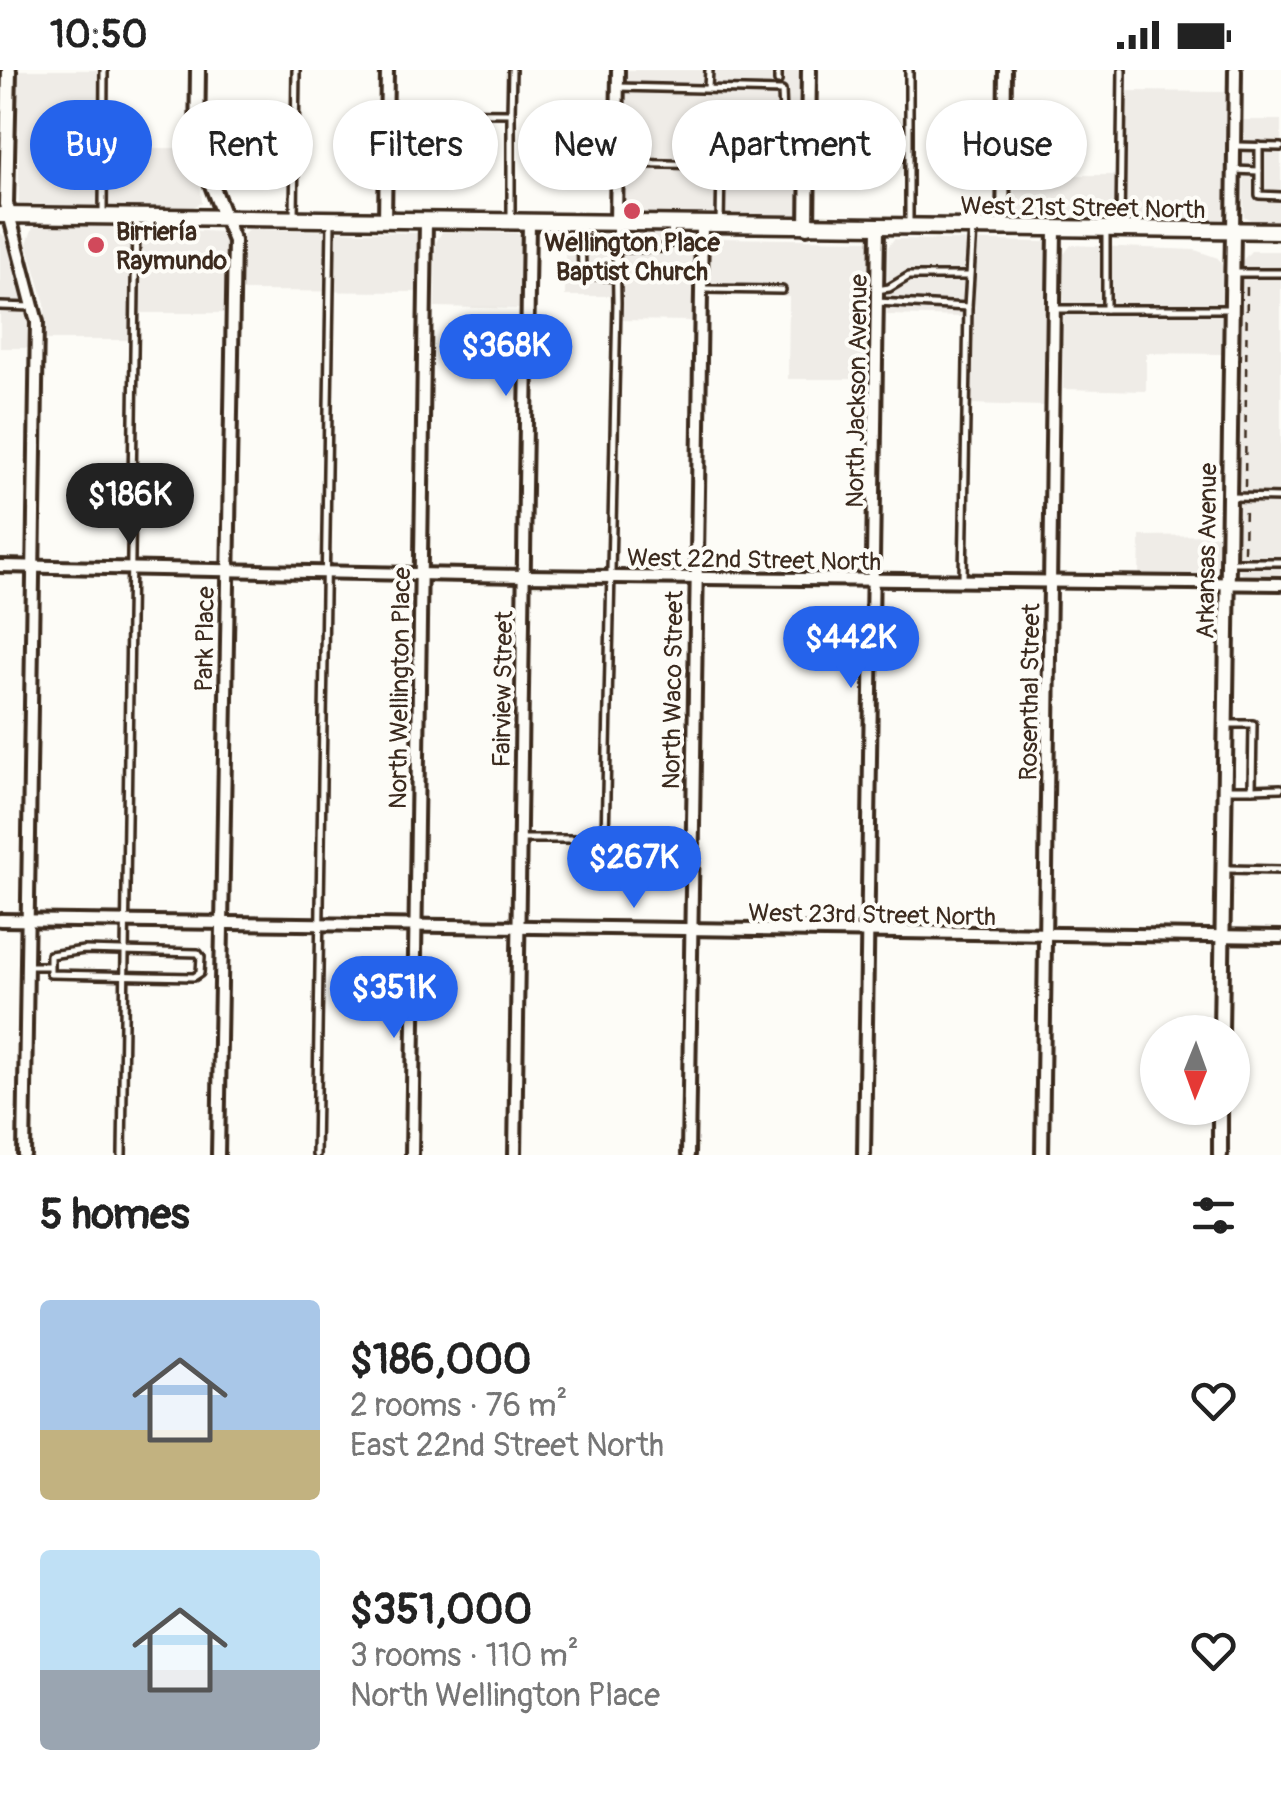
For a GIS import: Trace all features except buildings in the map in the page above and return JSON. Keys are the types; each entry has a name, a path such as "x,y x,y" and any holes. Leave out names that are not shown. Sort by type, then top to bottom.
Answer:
{"main road":[{"name":"West 21st Street North","path":"5,214 1281,231"}],"street":[{"path":"9,70 5,214 35,307 24,1155"},
{"name":"Park Place","path":"198,70 197,146 234,240 218,1155"},
{"path":"387,100 388,70"},
{"path":"618,70 618,100"},
{"path":"809,70 809,100"},
{"path":"1003,229 1005,70"},
{"name":"Arkansas Avenue","path":"1221,1015 1235,70"},
{"path":"386,190 386,221"},
{"path":"616,190 616,224"},
{"path":"807,227 808,190"},
{"name":"North Wellington Place","path":"412,1155 426,222"},
{"name":"Fairview Street","path":"515,1155 528,223"},
{"name":"North Waco Street","path":"688,1155 702,226"},
{"name":"North Jackson Avenue","path":"864,1155 878,228"},
{"name":"Rosenthal Street","path":"1042,1155 1056,229"},
{"name":"West 22nd Street North","path":"0,566 1281,584"},
{"name":"West 23rd Street North","path":"0,920 1281,938"},
{"path":"1220,1125 1220,1155"}],"lane":[{"path":"103,216 104,70"},
{"path":"294,220 296,70"},
{"path":"510,223 512,70"},
{"path":"708,70 708,88"},
{"path":"778,70 778,81"},
{"path":"908,228 909,70"},
{"path":"1106,309 1122,70"},
{"path":"618,87 782,91 782,100"},
{"path":"498,112 511,112"},
{"path":"1234,146 1281,146"},
{"path":"1259,146 1259,196 1281,196"},
{"path":"1234,170 1259,170"},
{"path":"720,226 721,190"},
{"path":"122,1155 136,217"},
{"path":"316,1155 331,220"},
{"path":"580,224 582,274 616,278"},
{"path":"604,839 616,224"},
{"path":"616,249 664,248 670,243 672,225"},
{"path":"963,581 968,276 973,228"},
{"path":"1232,273 1281,273"},
{"path":"877,296 909,276 968,276"},
{"path":"700,289 782,290"},
{"path":"877,296 968,307"},
{"path":"0,306 35,307"},
{"path":"1054,308 1232,309"},
{"path":"1229,497 1281,498"},
{"path":"1227,562 1281,562"},
{"path":"1226,724 1253,724 1252,789"},
{"path":"1225,790 1281,788"},
{"path":"520,839 692,840"},
{"path":"1224,869 1281,870"},
{"path":"124,951 195,953 201,957 200,973 194,977 53,975 48,966 54,952 124,951"},
{"path":"28,966 48,966"}],"path":[{"path":"1244,562 1248,273"}],"shaded area":[{"path":"18,70 107,70 107,100 30,100 30,190 152,190 152,148 172,148 172,190 201,190 202,203 186,210 19,204"},
{"path":"625,70 803,70 803,100 672,100 672,190 801,190 797,215 788,219 625,214 625,190 652,190 652,100 625,100"},
{"path":"1126,91 1226,92 1224,219 1125,220"},
{"path":"1243,120 1281,120 1281,222 1254,222 1244,216"},
{"path":"1087,175 1117,175 1117,220 1017,220 1014,190 1087,190"},
{"path":"44,224 225,232 227,313 141,313 141,340 46,340 45,304 27,243 33,227"},
{"path":"249,229 418,233 421,292 242,291 241,237"},
{"path":"442,232 521,236 522,309 435,307 436,242"},
{"path":"0,233 5,236 26,302 0,302"},
{"path":"565,234 687,234 694,238 697,321 613,320 613,296 565,296"},
{"path":"717,238 872,240 873,379 788,379 789,297 711,295 711,246"},
{"path":"894,239 1047,242 1048,406 965,404 965,317 887,315 888,247"},
{"path":"1071,245 1195,250 1218,258 1224,269 1223,354 1146,353 1146,391 1063,389 1064,254"},
{"path":"1251,251 1281,251 1281,577 1248,577 1238,571 1242,261"},
{"path":"0,309 27,311 31,348 0,348"},
{"path":"1221,535 1219,575 1139,577 1140,536"}],"place":[{"name":"Wellington Place Baptist Church","path":"632,211"},
{"name":"Birriería Raymundo","path":"96,245"}]}
